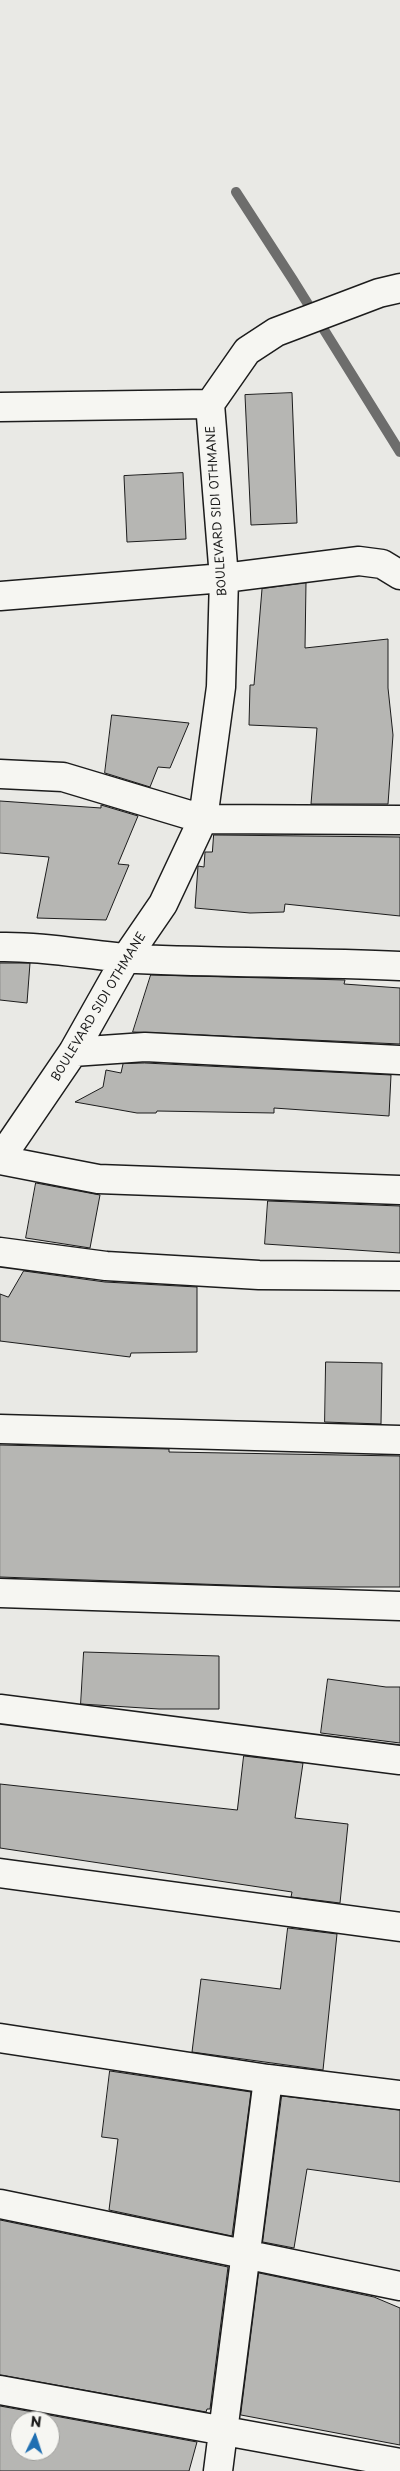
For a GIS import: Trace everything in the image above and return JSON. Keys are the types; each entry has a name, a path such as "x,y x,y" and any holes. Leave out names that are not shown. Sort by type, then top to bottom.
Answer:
{"street":[{"path":"0,407 210,404 246,351 276,332 400,288"},
{"name":"BOULEVARD SIDI OTHMANE","path":"0,1160 74,1052 126,958 163,904 203,818 221,687 224,578 210,404"},
{"path":"0,596 224,578 359,561 382,564 400,575"},
{"path":"0,774 63,777 203,818 400,820"},
{"path":"0,947 126,958 224,963 305,962 400,966"},
{"path":"74,1052 145,1047 400,1060"},
{"path":"0,1160 98,1179 400,1190"},
{"path":"0,1252 116,1267 260,1275 400,1276"},
{"path":"0,1429 400,1440"},
{"path":"0,1594 400,1606"},
{"path":"0,1709 400,1760"},
{"path":"0,1873 400,1926"},
{"path":"0,2038 268,2079 400,2095"},
{"path":"218,2471 225,2432 268,2079"},
{"path":"0,2204 400,2286"},
{"path":"0,2390 400,2463"}],"building":[{"path":"292,393 297,523 251,525 245,395"},
{"path":"183,473 186,539 127,542 124,476"},
{"path":"306,583 305,648 388,639 388,688 393,735 388,804 311,804 317,728 249,725 250,685 254,685 262,589"},
{"path":"112,715 189,723 170,768 158,767 150,787 105,773"},
{"path":"0,801 101,808 101,805 138,816 118,864 129,865 106,920 37,918 49,857 0,853"},
{"path":"214,835 400,837 400,916 285,904 284,912 250,913 195,908 198,866 204,867 205,852 212,852"},
{"path":"0,963 30,963 27,1003 0,1000"},
{"path":"151,975 345,980 344,984 400,988 400,1044 133,1032"},
{"path":"145,1063 391,1075 389,1116 274,1108 274,1113 157,1111 156,1113 137,1113 75,1102 103,1087 106,1070 121,1073 123,1064"},
{"path":"36,1183 100,1195 90,1248 26,1238"},
{"path":"268,1201 400,1206 400,1253 265,1244"},
{"path":"24,1271 105,1282 197,1287 197,1352 131,1353 130,1357 0,1341 0,1294 8,1297"},
{"path":"326,1362 382,1363 381,1424 325,1422"},
{"path":"0,1445 169,1449 169,1452 400,1456 400,1587 287,1587 0,1577"},
{"path":"84,1652 219,1656 219,1709 159,1709 81,1704"},
{"path":"328,1679 386,1687 400,1687 400,1743 321,1733"},
{"path":"244,1756 303,1763 295,1818 348,1824 340,1903 291,1897 292,1892 0,1848 0,1784 237,1810"},
{"path":"288,1928 337,1934 323,2070 192,2052 201,1979 280,1989"},
{"path":"110,2071 251,2092 232,2236 109,2210 118,2139 102,2137"},
{"path":"282,2096 400,2110 400,2182 307,2169 294,2248 263,2242"},
{"path":"0,2220 228,2267 210,2409 207,2409 206,2412 0,2375"},
{"path":"259,2273 374,2297 400,2308 400,2445 241,2415"},
{"path":"0,2406 27,2411 10,2411 10,2461 60,2461 60,2417 197,2442 189,2471 0,2471"}],"waterway":[{"path":"236,192 400,452"}]}
